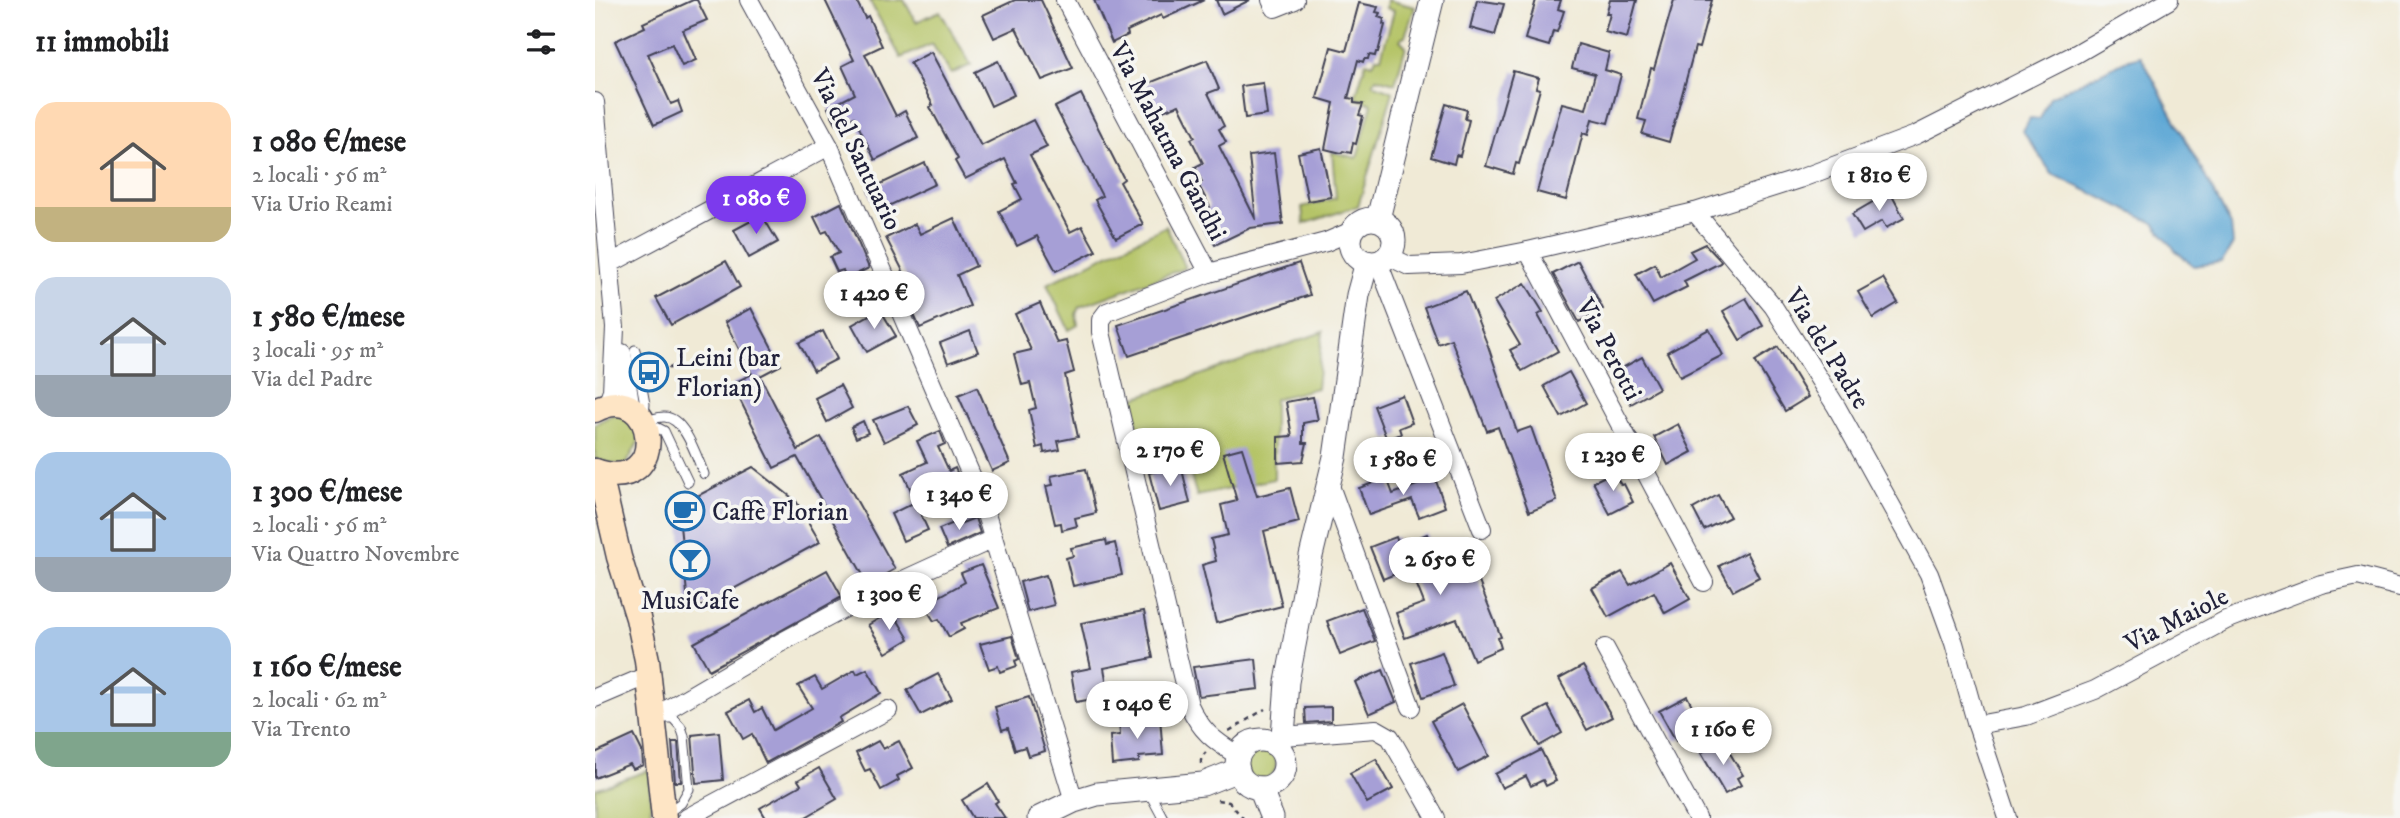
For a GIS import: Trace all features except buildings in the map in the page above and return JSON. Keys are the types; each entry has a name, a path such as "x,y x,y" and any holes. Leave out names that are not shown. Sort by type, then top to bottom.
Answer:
{"main road":[{"path":"595,471 607,475 628,472 638,467 649,447 649,436 619,411"},
{"path":"595,471 603,488 619,557 638,618"},
{"path":"628,472 619,497 671,817"}],"street":[{"name":"Via del Santuario","path":"749,0 829,146 981,498 1074,801"},
{"name":"Via Mahatma Gandhi","path":"1065,0 1209,273 1326,242 1352,239"},
{"path":"1273,4 1295,0"},
{"path":"1378,219 1432,0"},
{"path":"1209,273 1107,312 1101,320 1101,332 1189,705 1198,724 1238,763 1246,783 1260,788 1275,783 1285,769 1278,739 1311,556 1337,444 1358,295 1378,260 1393,249 1394,235 1385,223 1378,219 1360,222 1352,239 1356,256 1378,260 1409,266 1461,264 1696,212 1799,179 1916,135 2076,54 2169,0"},
{"path":"595,103 615,328 624,359 619,411"},
{"path":"611,263 829,146"},
{"name":"Via del Padre","path":"1696,212 1773,306 1836,406 1929,574 1954,643 1977,726 2008,818"},
{"name":"Via Perotti","path":"1528,251 1704,582"},
{"path":"1378,260 1482,529"},
{"path":"1329,483 1411,707"},
{"path":"654,718 780,643 864,598 993,539"},
{"name":"Via Maiole","path":"1977,726 2026,716 2095,690 2226,620 2321,584 2358,576 2400,587"},
{"path":"1605,649 1697,818"},
{"path":"595,698 649,675"},
{"path":"671,817 888,710"},
{"path":"1048,816 1074,801 1097,794 1203,784 1238,763 1251,742 1376,729 1390,737 1399,750 1436,818"},
{"path":"1260,788 1272,818"}],"lane":[{"path":"619,411 645,404 635,350"},
{"path":"619,411 673,418 683,428 704,474"},
{"path":"619,411 664,431 688,482"},
{"path":"1147,789 1163,818 1155,818"}],"path":[{"path":"647,378 674,366"},
{"path":"1243,818 1229,802 1206,798 1201,758 1225,733 1266,709"}],"green space":[{"path":"869,0 904,0 916,22 940,11 971,65 951,74 932,44 901,58"},
{"path":"1387,0 1415,7 1405,36 1400,40 1406,46 1395,83 1376,78 1373,84 1393,92 1358,206 1304,224 1302,207 1336,198 1332,152 1357,158 1372,104 1355,98 1366,62 1373,64 1376,57 1381,57 1394,11 1386,8"},
{"path":"1166,226 1185,268 1079,307 1076,314 1078,325 1069,330 1047,284"},
{"path":"1323,332 1317,388 1274,399 1274,479 1197,496 1186,460 1146,468 1132,399"},
{"path":"612,415 627,417 642,435 625,467 595,459 595,424"},
{"path":"1260,748 1271,753 1276,764 1271,775 1260,780 1249,775 1244,764 1249,753"},
{"path":"650,770 651,818 595,818 595,789"}],"water":[{"path":"2141,56 2231,225 2233,244 2222,262 2194,266 2176,251 2154,223 2052,174 2023,131 2030,118 2040,119 2050,97 2129,59"}],"place":[{"name":"Leini (bar Florian)","path":"649,372"},
{"name":"Caffè Florian","path":"685,511"},
{"name":"MusiCafe","path":"690,560"}]}
